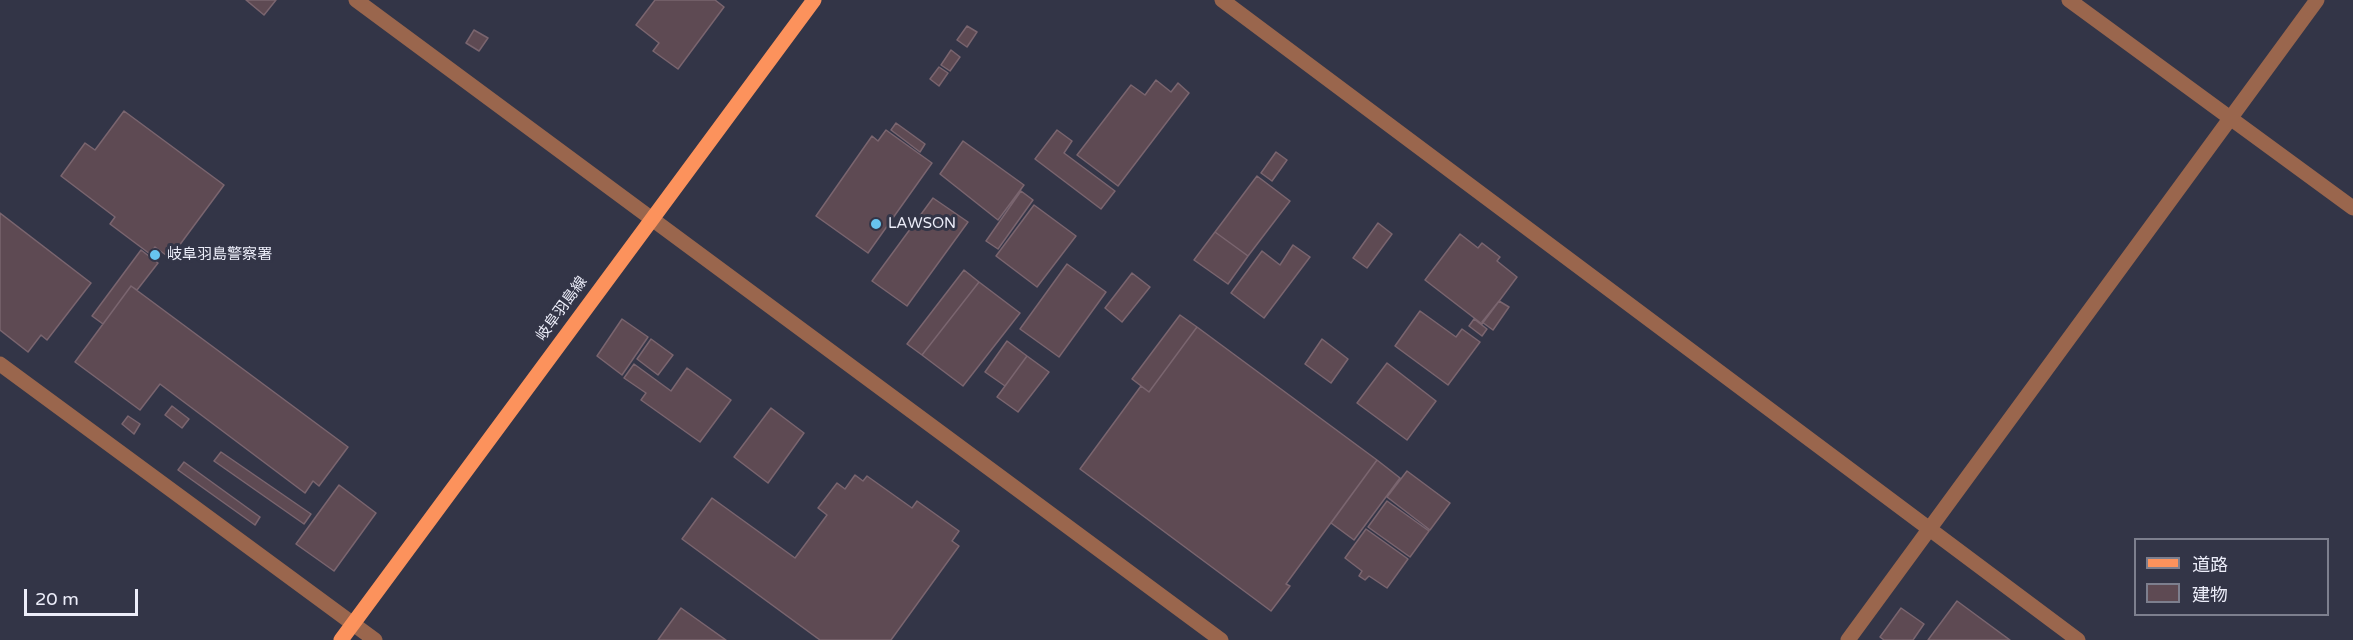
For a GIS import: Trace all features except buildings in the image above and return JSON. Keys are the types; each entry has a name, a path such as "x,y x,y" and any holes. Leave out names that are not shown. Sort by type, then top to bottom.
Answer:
{"main road":[{"name":"岐阜羽島線","path":"341,640 814,0"}],"street":[{"path":"356,0 1221,640"},
{"path":"1222,0 1929,531 2078,640"},
{"path":"2069,0 2353,208"},
{"path":"1848,640 2317,0"},
{"path":"0,364 375,640"}],"place":[{"name":"LAWSON","path":"876,224"},
{"name":"岐阜羽島警察署","path":"155,255"}]}
